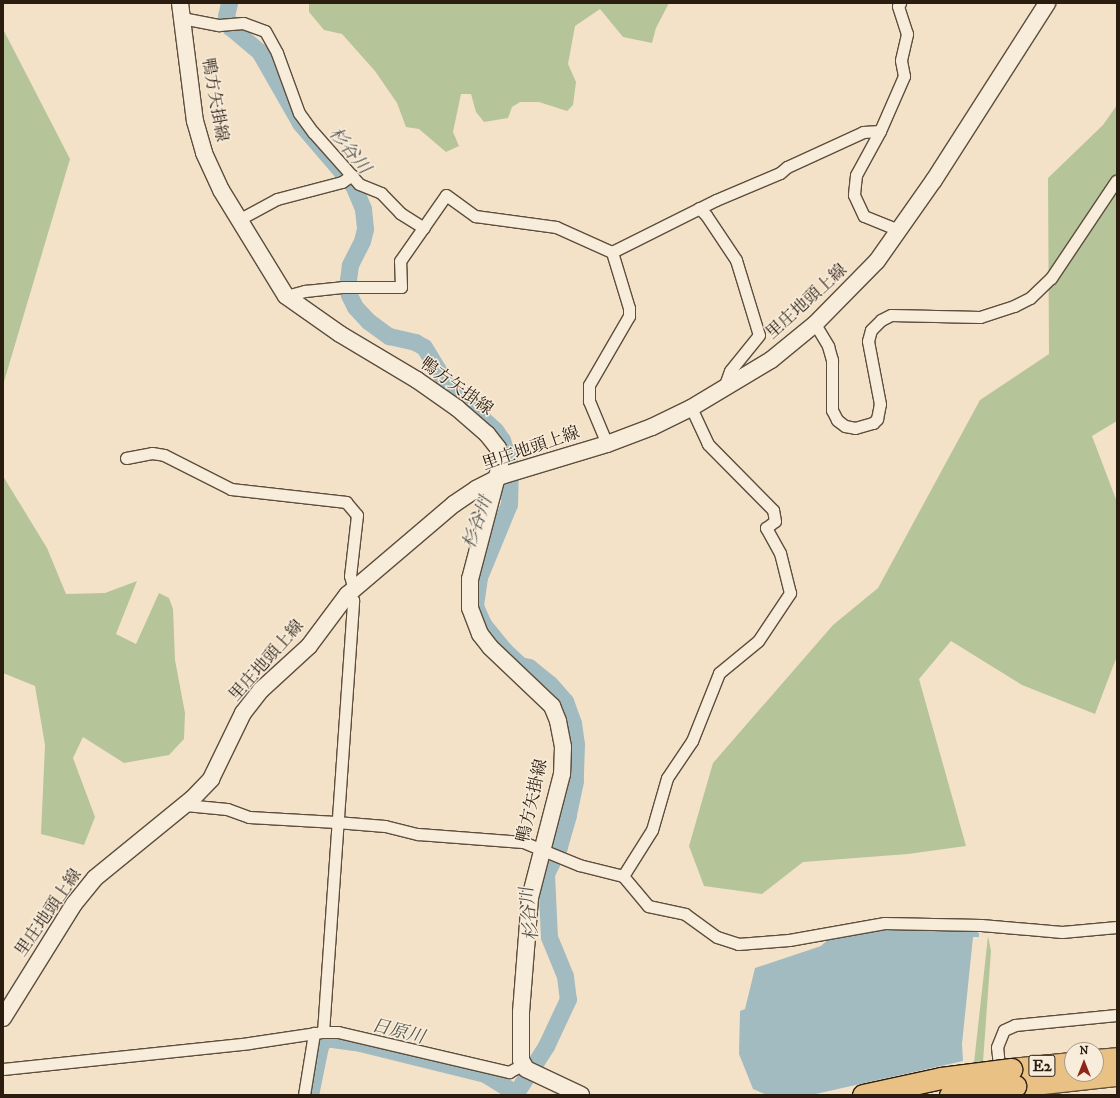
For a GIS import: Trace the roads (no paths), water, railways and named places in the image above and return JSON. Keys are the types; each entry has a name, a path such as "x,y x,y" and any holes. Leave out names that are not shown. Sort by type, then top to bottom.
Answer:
{"highway":[{"path":"1104,1059 1117,1058"},
{"name":"E2","path":"950,1095 1010,1083 1064,1065"},
{"name":"E2","path":"863,1095 941,1078 1010,1083 1117,1076"}],"main road":[{"name":"里庄地頭上線","path":"3,1018 55,931 95,878 185,805 212,779 243,713 261,690 308,646 350,592 454,504 501,476 520,469 607,444 652,427 723,390 771,360 815,324 877,261 934,180 1047,3"},
{"name":"鴨方矢掛線","path":"181,10 200,143 208,167 286,296 340,334 417,380 460,410 487,434 498,448 501,476 474,559 468,597 473,621 480,634 500,657 544,696 552,706 558,721 564,747 562,774 544,849 530,898 520,1035 527,1069"},
{"path":"527,1069 581,1095"}],"street":[{"path":"898,230 864,216 854,195 856,175 880,131 904,76 901,60 907,34 898,6 900,3"},
{"path":"181,10 228,24 253,25 265,31 277,53 299,113 349,177 359,184 381,194 400,213 424,228"},
{"path":"612,252 699,208 863,132 880,131"},
{"path":"240,219 277,199 349,177"},
{"path":"815,324 828,346 832,360 832,410 837,420 845,426 855,428 873,423 877,418 880,404 868,341 871,330 881,320 891,315 980,316 1014,306 1030,298 1051,278 1116,181"},
{"path":"286,296 306,290 401,287 400,261 446,195 475,216 556,227 612,252 630,308 629,316 589,386 589,401 607,444"},
{"path":"699,208 706,215 736,260 758,335 730,371 723,390"},
{"path":"623,876 652,830 667,778 692,741 719,673 758,641 790,593 780,553 766,528 775,521 773,510 708,444 691,408"},
{"path":"126,458 152,453 164,455 231,489 346,502 357,515 350,576 350,592 353,600 319,1033 304,1095"},
{"path":"185,805 227,809 249,817 385,826 418,834 514,840 544,849 579,865 623,876 648,906 685,914 717,937 738,944 789,940 884,923 981,925 1062,932 1117,927"},
{"path":"1010,1083 997,1047 1004,1030 1016,1024 1117,1015"},
{"path":"3,1069 338,1032 509,1072 527,1069"}],"water":[{"path":"898,927 967,928 979,933 979,937 973,937 962,1044 963,1061 811,1095 767,1095 753,1089 739,1054 740,1011 745,1009 755,968 821,946 831,937 861,931"}],"waterway":[{"name":"杉谷川","path":"229,3 226,16 230,27 259,51 300,123 353,185 363,209 365,229 362,241 350,265 348,280 349,295 355,307 368,321 389,336 415,342 424,347 449,388 495,430 502,440 510,464 509,504 479,577 475,606 483,624 505,651 520,665 529,667 550,684 565,701 573,723 576,744 575,781 568,815 559,847 546,874 549,937 565,976 568,999 546,1046 516,1093"},
{"name":"日原川","path":"310,1095 320,1046 325,1038 360,1043 485,1074 516,1093"}]}
